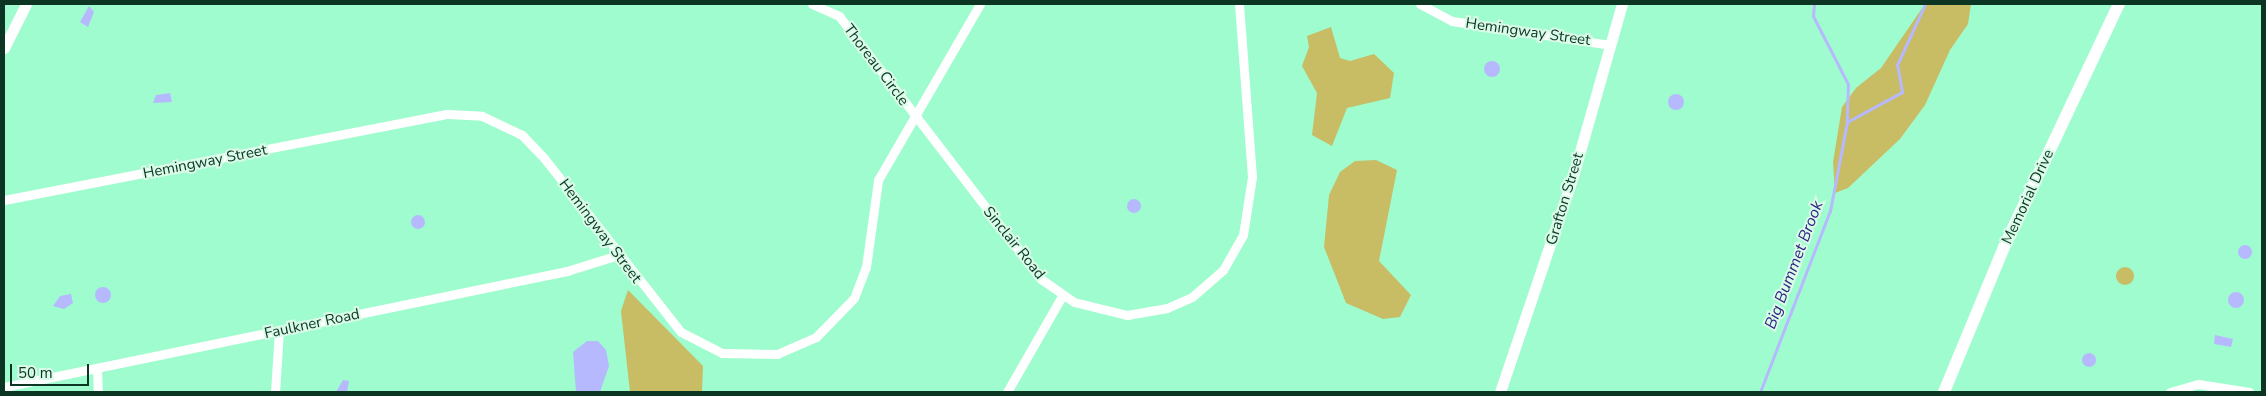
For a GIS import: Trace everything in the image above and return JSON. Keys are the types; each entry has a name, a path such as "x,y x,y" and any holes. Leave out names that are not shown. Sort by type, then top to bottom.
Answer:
{"main road":[{"name":"Memorial Drive","path":"1944,392 2001,254 2119,4"}],"street":[{"path":"4,48 26,4"},
{"name":"Thoreau Circle","path":"812,4 839,16 913,115"},
{"name":"Hemingway Street","path":"4,200 464,114 501,122 522,135 669,321 707,347 763,356 803,344 839,318 859,288 866,268 874,190 913,115 980,4"},
{"name":"Sinclair Road","path":"913,115 1032,268 1062,296 1106,313 1154,312 1192,297 1231,259 1243,235 1252,196 1239,4"},
{"name":"Hemingway Street","path":"1420,4 1452,21 1611,45"},
{"name":"Grafton Street","path":"1500,392 1563,208 1622,4"},
{"name":"Faulkner Road","path":"4,387 567,271 618,255"},
{"path":"1007,392 1062,296"},
{"path":"276,392 279,330"},
{"path":"98,368 98,392"},
{"path":"2170,392 2198,384 2249,392"}],"shaded area":[{"path":"1925,4 1971,4 1968,24 1950,50 1925,105 1900,139 1848,188 1835,193 1833,162 1842,107 1856,88 1881,68"},
{"path":"1331,27 1340,58 1350,61 1374,54 1394,73 1390,98 1347,108 1332,146 1312,135 1317,93 1302,66 1309,47 1307,36"},
{"path":"1376,160 1397,170 1379,261 1411,295 1400,317 1383,319 1346,303 1324,247 1329,195 1340,172 1355,161"},
{"path":"2125,267 2131,270 2134,276 2131,282 2125,285 2119,282 2116,276 2119,270"},
{"path":"628,290 703,366 702,392 630,392 621,311"}],"water":[{"path":"89,6 94,12 88,27 80,22"},
{"path":"1489,61 1495,61 1500,66 1498,75 1489,77 1484,72 1484,66"},
{"path":"170,93 172,102 153,103 156,95"},
{"path":"1676,94 1684,102 1676,110 1668,102"},
{"path":"1131,199 1137,199 1141,206 1137,213 1131,213 1127,209 1127,203"},
{"path":"415,215 421,215 425,222 421,229 415,229 411,225 411,219"},
{"path":"2242,245 2248,245 2252,252 2248,259 2242,259 2238,255 2238,249"},
{"path":"103,287 109,289 111,295 109,301 103,303 97,301 95,295 97,289"},
{"path":"2236,292 2242,294 2244,300 2242,306 2236,308 2230,306 2228,300 2230,294"},
{"path":"71,294 73,303 64,309 53,306 60,296"},
{"path":"2215,335 2233,339 2231,347 2214,344"},
{"path":"587,341 598,341 606,350 609,366 600,392 576,392 573,352"},
{"path":"2089,353 2094,355 2096,360 2094,365 2089,367 2084,365 2082,360 2084,355"},
{"path":"343,380 349,381 347,392 336,392"}],"waterway":[{"path":"1814,4 1813,16 1848,84 1847,122"},
{"name":"Big Bummet Brook","path":"1760,392 1830,211 1847,122 1902,92 1897,65 1925,4"}]}
